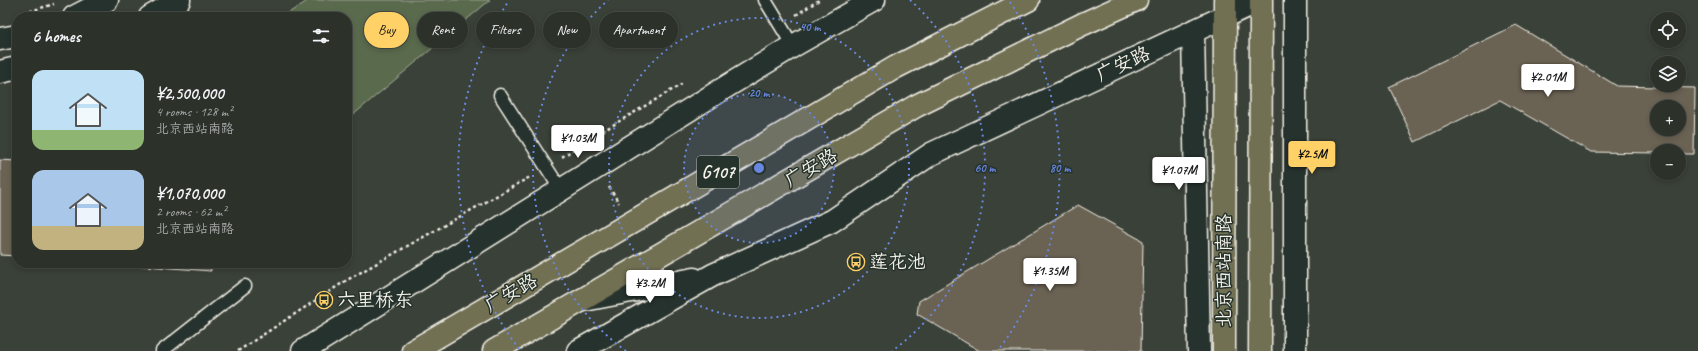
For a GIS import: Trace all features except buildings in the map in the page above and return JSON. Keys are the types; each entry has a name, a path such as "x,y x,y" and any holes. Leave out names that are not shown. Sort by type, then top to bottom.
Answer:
{"main road":[{"name":"广安路","path":"413,351 896,67 1028,0"},
{"name":"广安路","path":"494,351 916,106 1083,24 1136,0"},
{"name":"北京西站南路","path":"1260,0 1260,351"},
{"name":"北京西站南路","path":"1224,351 1225,8"}],"street":[{"path":"84,12 107,0"},
{"path":"159,12 179,0"},
{"path":"303,351 793,46 874,0"},
{"name":"广安路","path":"578,351 713,275 832,221 931,154 1193,31 1225,8 1260,0"},
{"path":"1294,0 1295,351"},
{"name":"北京西站南路","path":"1193,31 1199,351"},
{"path":"0,39 12,37"},
{"path":"0,72 12,69"},
{"path":"582,300 713,275"}],"lane":[{"path":"765,0 793,46"},
{"path":"500,95 561,190"},
{"path":"163,351 245,286"}],"path":[{"path":"781,25 819,0"},
{"path":"27,12 59,2"},
{"path":"238,351 347,280 547,168 581,144 688,80"}],"green space":[{"path":"309,0 490,0 468,18 468,12 417,12 417,48 433,48 352,116 352,12 290,12"}],"place":[{"name":"莲花池","path":"856,262"},
{"name":"六里桥东","path":"324,300"}]}
